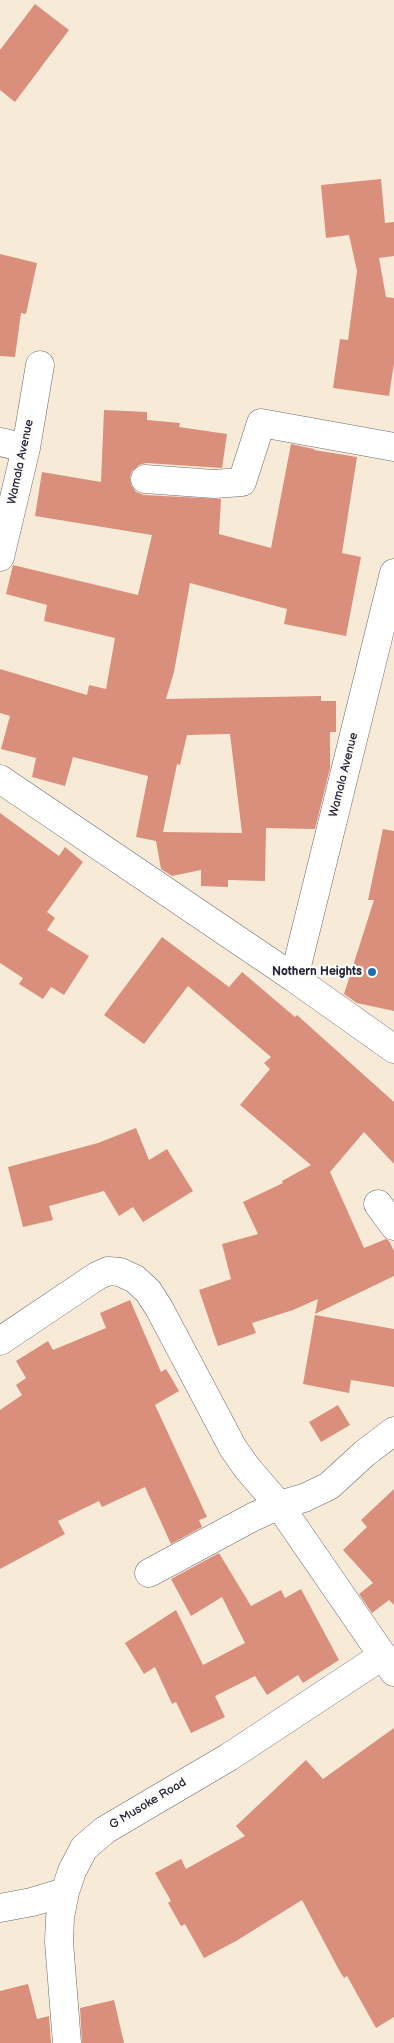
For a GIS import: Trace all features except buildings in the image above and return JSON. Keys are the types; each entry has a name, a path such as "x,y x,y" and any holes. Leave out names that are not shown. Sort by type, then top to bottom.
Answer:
{"street":[{"name":"Wamala Avenue","path":"0,557 13,446 40,365"},
{"path":"145,479 214,484 242,482 261,423 394,447"},
{"name":"Wamala Avenue","path":"294,978 394,573"},
{"path":"0,779 294,978 394,1049"},
{"path":"378,1204 394,1226"},
{"path":"0,1341 96,1276 108,1272 120,1272 135,1279 148,1291 158,1308 238,1455 261,1487 279,1505 388,1664"},
{"path":"149,1572 253,1517 279,1505 304,1498 329,1486 365,1453 394,1431"},
{"name":"G Musoke Road","path":"67,2043 59,1942 60,1917 64,1892 84,1848 105,1830 388,1664"},
{"path":"0,1908 32,1902 64,1892"}],"place":[{"name":"Nothern Heights","path":"372,972"}]}
